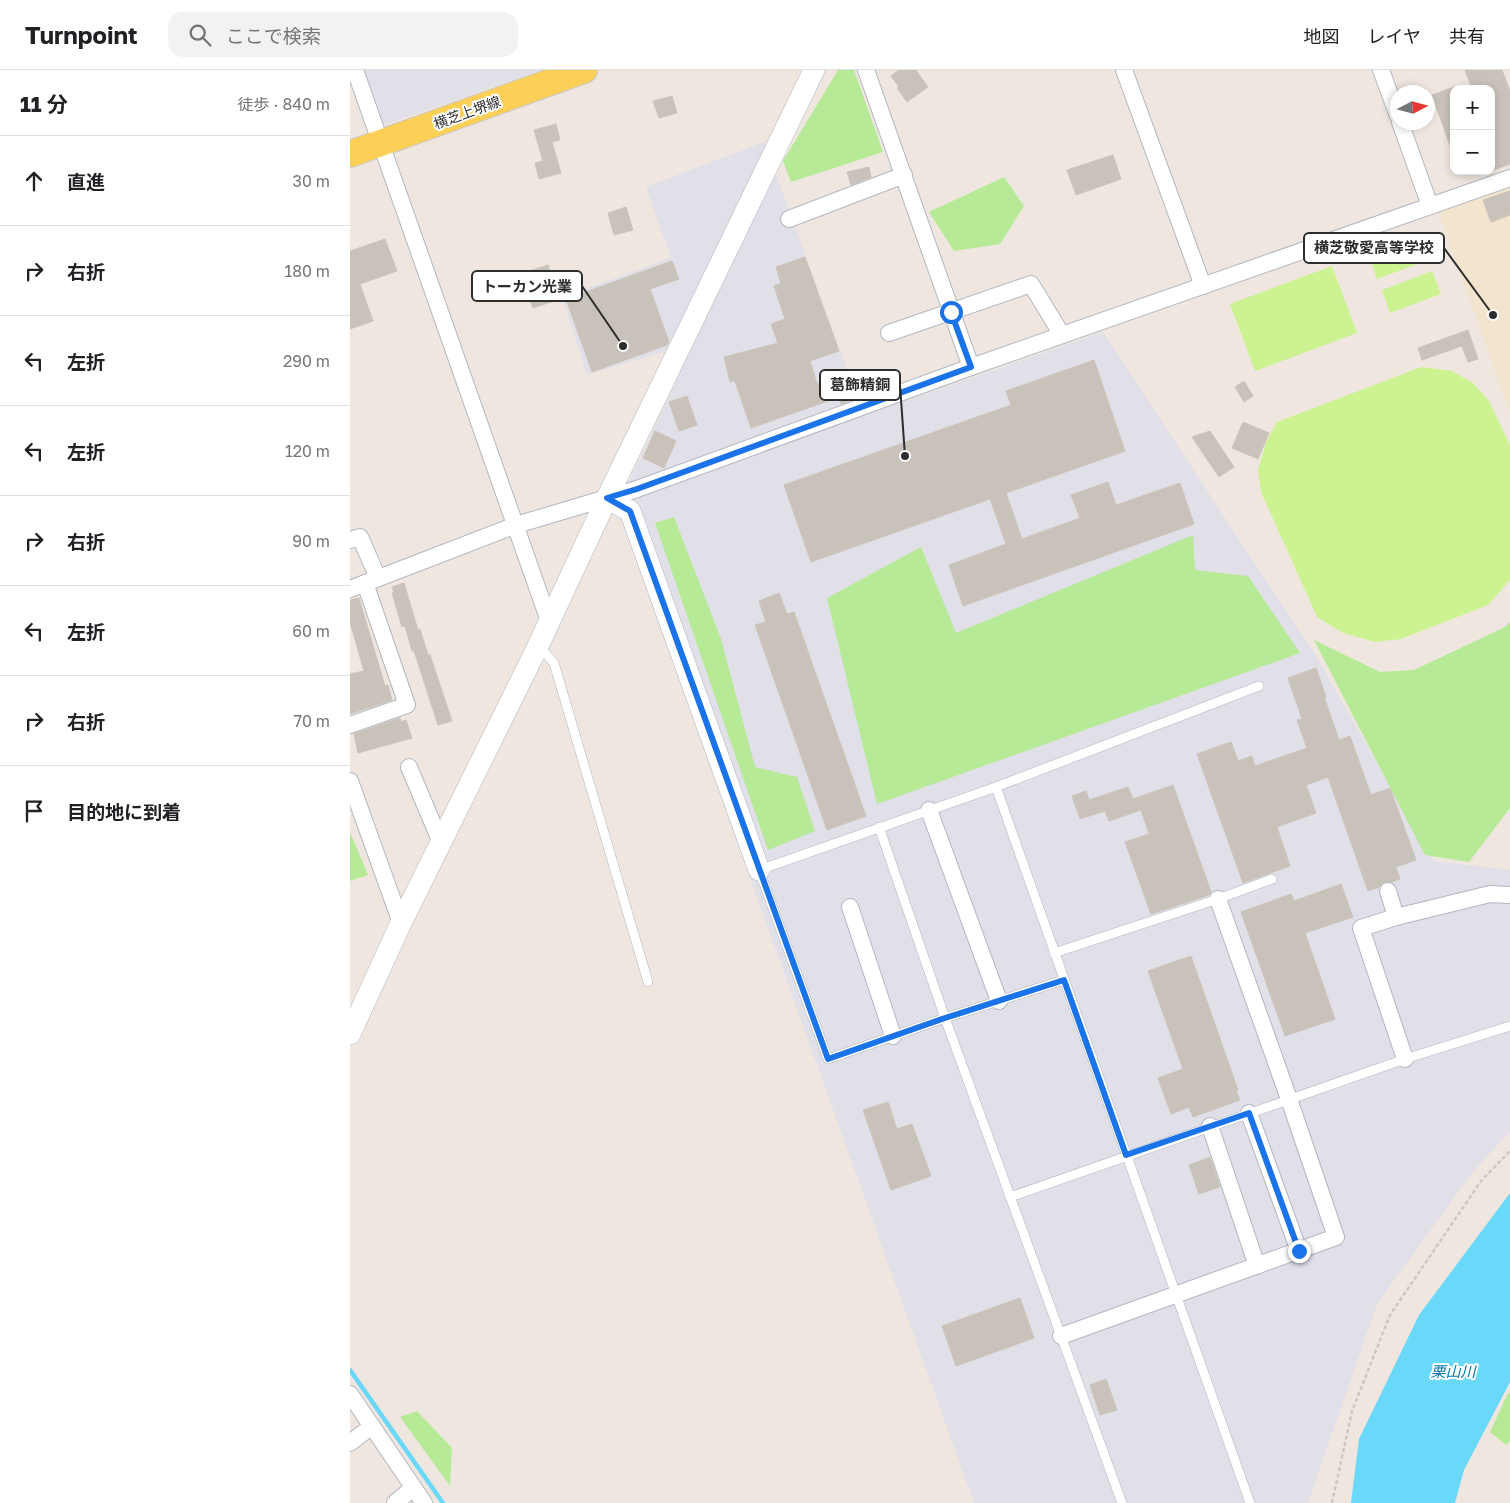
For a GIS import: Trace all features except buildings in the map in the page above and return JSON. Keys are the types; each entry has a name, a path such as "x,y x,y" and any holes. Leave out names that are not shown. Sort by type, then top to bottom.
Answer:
{"main road":[{"name":"横芝上堺線","path":"350,154 584,70"}],"street":[{"path":"355,70 549,621"},
{"path":"350,1034 401,923 538,646 607,498 814,70"},
{"path":"866,70 971,367"},
{"path":"1124,70 1203,286"},
{"path":"1381,70 1390,94"},
{"path":"1403,130 1430,206"},
{"path":"789,219 904,175"},
{"path":"364,583 516,525 637,489 971,367 1510,178"},
{"path":"889,333 1031,284 1062,336"},
{"path":"607,498 630,511 760,870"},
{"path":"350,540 360,537 364,583 407,705 350,725"},
{"path":"409,767 441,843"},
{"path":"350,781 401,923"},
{"path":"929,810 999,1001"},
{"path":"1388,891 1396,917"},
{"path":"1405,1058 1361,928 1396,917 1490,894 1510,895"},
{"path":"1061,1336 1336,1237 1218,899"},
{"path":"850,907 893,1036"},
{"path":"1249,1113 1299,1251"},
{"path":"1210,1126 1257,1266"},
{"path":"350,1394 424,1503"},
{"path":"350,1443 372,1426"},
{"path":"395,1503 413,1488"}],"lane":[{"path":"538,646 554,663 648,982"},
{"path":"1064,980 945,1018 828,1059 760,870 996,786 1260,686"},
{"path":"996,786 1250,1503"},
{"path":"879,827 945,1018 1122,1503"},
{"path":"1054,953 1218,899 1272,879"},
{"path":"1010,1196 1405,1058 1510,1026"}],"path":[{"path":"1332,1503 1352,1411 1390,1314 1481,1181 1510,1151"}],"shaded area":[{"path":"361,70 541,70 381,126"},
{"path":"764,142 864,416 1103,332 1317,658 1433,861 1510,870 1510,1131 1472,1173 1377,1304 1308,1503 974,1503 617,507 679,376 670,350 587,375 562,297 671,258 646,187"},
{"path":"1510,183 1510,413 1440,216 1444,206"}],"green space":[{"path":"838,70 854,70 883,152 791,182 783,161"},
{"path":"1004,177 1024,206 1000,244 954,251 929,212"},
{"path":"1419,237 1428,260 1377,279 1369,256"},
{"path":"1332,266 1357,333 1255,371 1230,304"},
{"path":"1432,271 1441,294 1390,313 1382,290"},
{"path":"1421,367 1452,371 1473,383 1489,401 1510,445 1510,580 1488,605 1401,639 1375,642 1343,633 1317,617 1261,492 1258,470 1266,442 1277,422"},
{"path":"674,517 721,639 755,767 797,777 815,831 768,850 655,523"},
{"path":"1193,535 1195,570 1248,576 1300,653 877,804 827,598 921,547 956,633"},
{"path":"1510,622 1510,808 1469,862 1425,855 1314,640 1380,672 1414,670 1505,627"},
{"path":"350,832 368,875 350,881"},
{"path":"1508,1393 1510,1393 1510,1441 1506,1445 1490,1432"},
{"path":"417,1411 452,1448 450,1486 400,1417"}],"water":[{"name":"栗山川","path":"1510,1193 1510,1382 1464,1470 1455,1503 1351,1503 1359,1439 1419,1315"}],"waterway":[{"path":"350,1370 443,1503"}],"place":[{"name":"横芝敬愛高等学校","path":"1493,315"},
{"name":"トーカン光業","path":"623,346"},
{"name":"葛飾精銅","path":"905,456"}],"route":[{"path":"951,312 971,367 637,489 607,498 630,511 828,1059 945,1018 1064,980 1126,1155 1249,1113 1299,1251"}]}
